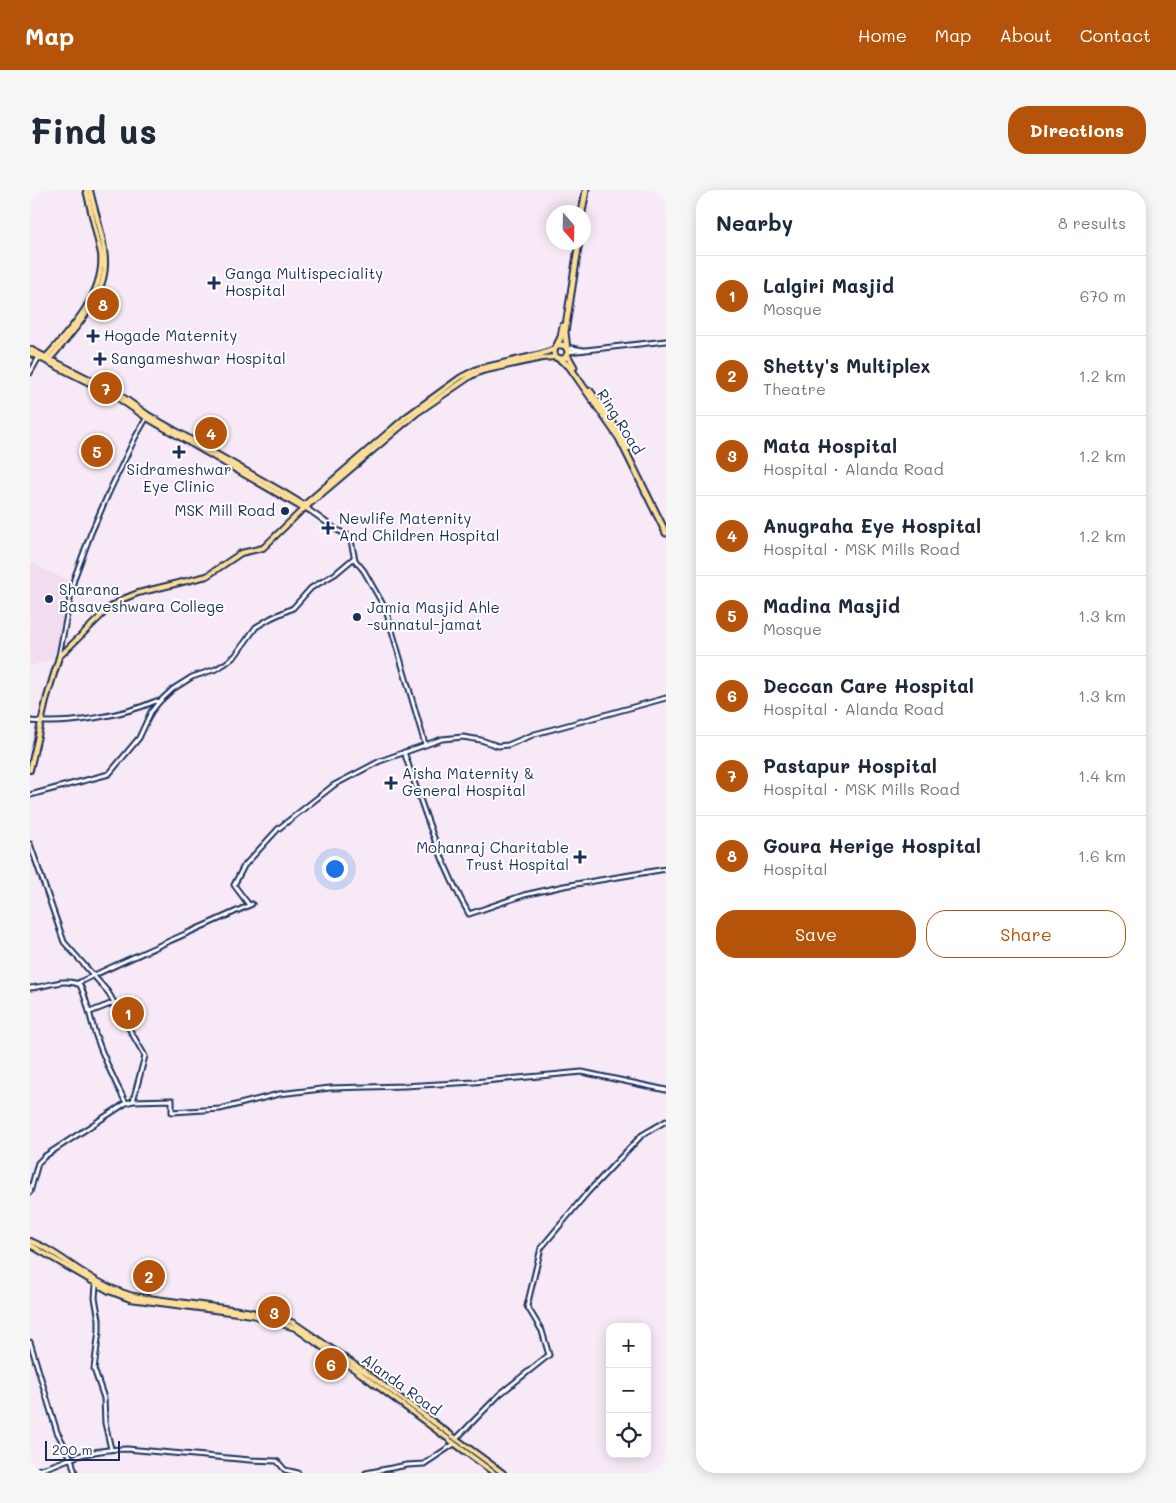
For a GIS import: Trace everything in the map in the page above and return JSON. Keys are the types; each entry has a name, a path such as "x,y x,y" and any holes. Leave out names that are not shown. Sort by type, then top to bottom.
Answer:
{"highway":[{"path":"583,205 586,190"},
{"name":"Ring Road","path":"577,250 562,332 555,348 557,357 569,366 619,438 666,533"},
{"name":"Ring Road","path":"577,250 565,332 567,352 571,364 620,433 666,526"},
{"path":"555,348 561,345 567,352 564,358 557,357"}],"main road":[{"path":"47,359 89,302 100,278 101,254 86,190"},
{"path":"47,359 74,330 96,297 103,280 105,268 104,252 90,190"},
{"path":"305,508 407,416 461,377 476,369 541,354 555,348"},
{"path":"30,349 117,393 148,416 227,459 305,508"},
{"path":"30,353 39,355"},
{"path":"30,770 59,657 110,608 123,599 150,589 168,587 207,576 240,553 263,548 298,513 417,412 471,376 482,371 557,357"},
{"name":"Alanda Road","path":"30,1241 51,1251 99,1285"},
{"name":"Alanda Road","path":"30,1245 99,1285 124,1297 248,1314 295,1328 455,1442 494,1473"},
{"name":"Alanda Road","path":"455,1442 503,1473"}],"street":[{"path":"567,352 572,348 588,350 666,341"},
{"path":"30,373 39,355"},
{"path":"59,657 74,579 110,490 148,416"},
{"path":"305,508 337,530 350,536 354,558 364,571 386,610 425,744"},
{"path":"30,795 109,774 139,738 151,712 173,689 192,677 226,664 256,628 271,618 293,608 312,588 335,574 354,558"},
{"path":"30,988 57,983 78,983 250,905 234,885 244,866 278,829 334,786 380,761 442,739 463,737 481,740 498,746 508,745 535,734 666,698"},
{"path":"30,721 88,719 156,701 159,702"},
{"path":"404,752 443,861 468,914 524,895 564,886 666,870"},
{"path":"30,844 64,942 108,992 145,1056 133,1101"},
{"path":"78,983 82,988 96,1036 126,1103"},
{"path":"90,1012 113,1003"},
{"path":"30,1192 38,1163 45,1156 126,1103 133,1101 172,1100 172,1112 220,1109 279,1094 330,1088 474,1082 582,1072 666,1090"},
{"path":"366,1473 424,1464 455,1442 500,1394 549,1355 542,1331 527,1306 541,1248 581,1200 642,1135 666,1121"},
{"path":"99,1285 95,1298 99,1331 94,1369 104,1398 105,1423 111,1449"},
{"path":"30,1342 56,1430 71,1458 75,1473"},
{"path":"30,1471 52,1467 71,1458 111,1449 127,1449 277,1461 285,1470 298,1473"}],"shaded area":[{"name":"Sharana Basaveshwara College","path":"30,562 55,575 70,580 57,658 30,666"}],"place":[{"name":"Ganga Multispeciality Hospital","path":"214,283"},
{"name":"Goura Herige Hospital","path":"103,304"},
{"name":"Hogade Maternity","path":"93,336"},
{"name":"Sangameshwar Hospital","path":"100,359"},
{"name":"Pastapur Hospital","path":"106,388"},
{"name":"Anugraha Eye Hospital","path":"211,433"},
{"name":"Madina Masjid","path":"97,451"},
{"name":"Sidrameshwar Eye Clinic","path":"179,452"},
{"name":"MSK Mill Road","path":"285,511"},
{"name":"Newlife Maternity And Children Hospital","path":"328,528"},
{"name":"Sharana Basaveshwara College","path":"49,599"},
{"name":"Jamia Masjid Ahle -sunnatul-jamat","path":"357,617"},
{"name":"Aisha Maternity & General Hospital","path":"391,783"},
{"name":"Mohanraj Charitable Trust Hospital","path":"580,857"},
{"name":"Lalgiri Masjid","path":"128,1013"},
{"name":"Shetty's Multiplex","path":"149,1276"},
{"name":"Mata Hospital","path":"274,1312"},
{"name":"Deccan Care Hospital","path":"331,1364"}]}
